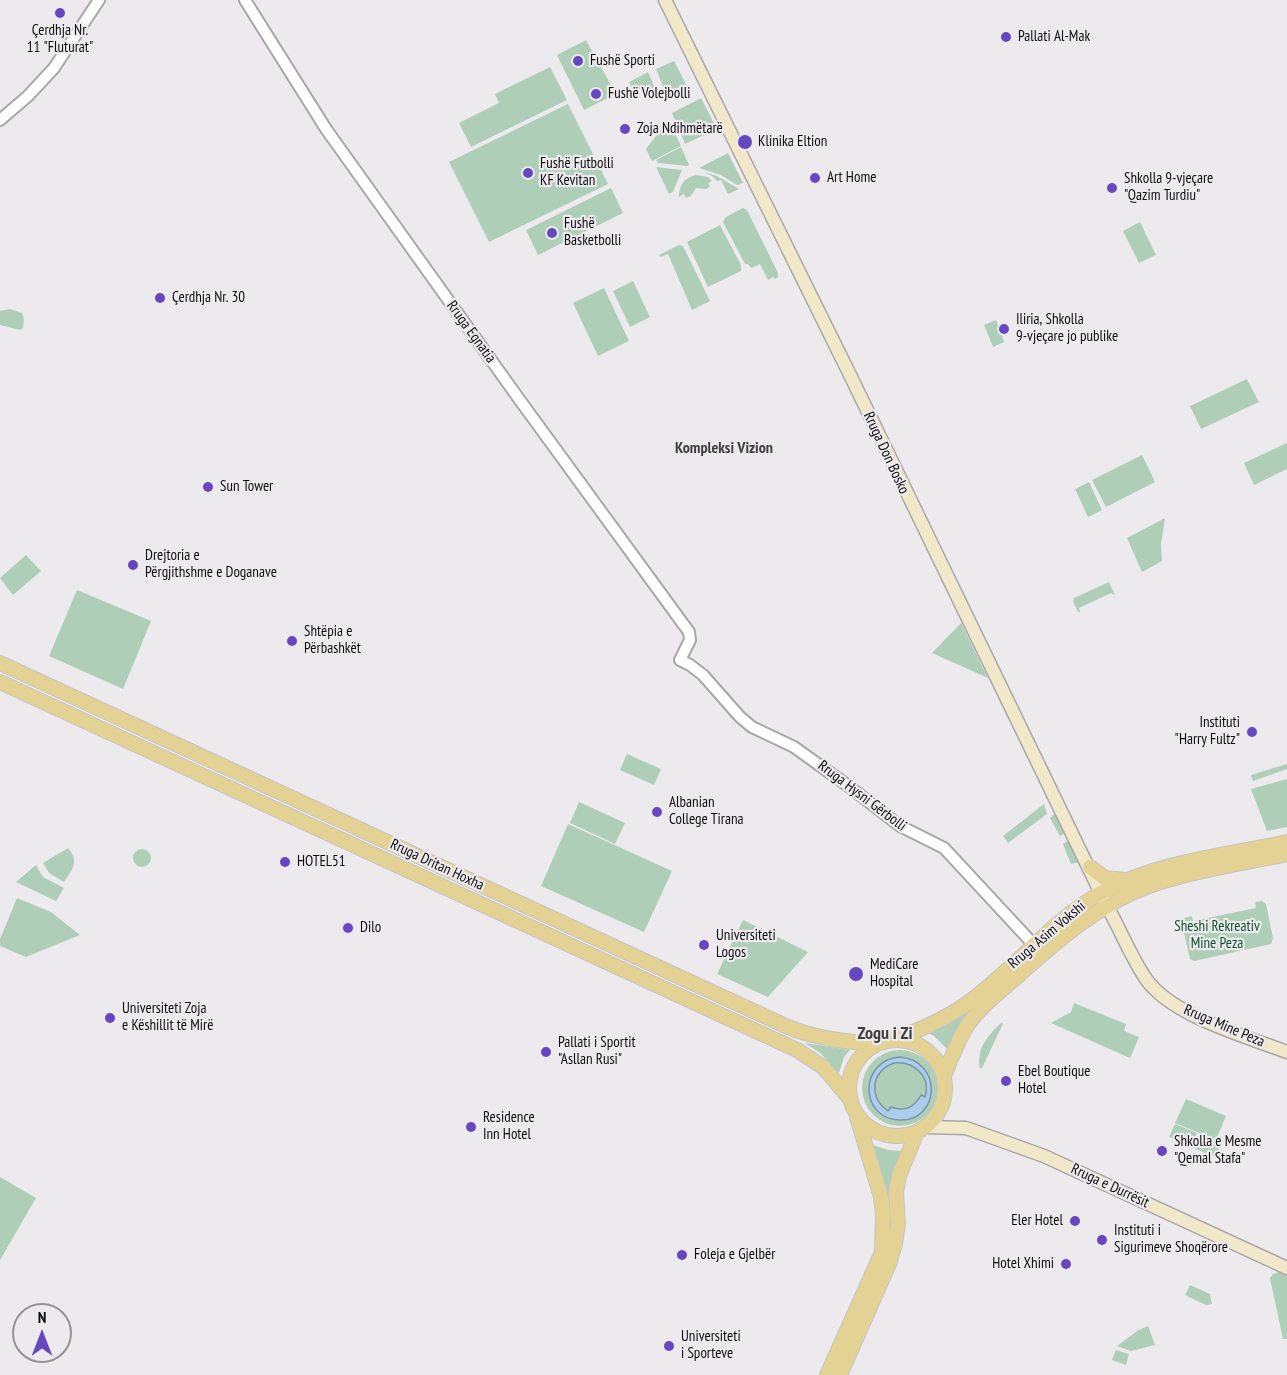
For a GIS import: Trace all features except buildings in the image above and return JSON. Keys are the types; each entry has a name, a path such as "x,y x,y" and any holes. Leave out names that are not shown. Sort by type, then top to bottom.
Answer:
{"main road":[{"name":"Rruga Don Bosko","path":"665,0 1104,899"},
{"name":"Rruga Dritan Hoxha","path":"0,663 788,1027 819,1038 852,1043 885,1041"},
{"name":"Rruga Dritan Hoxha","path":"0,682 797,1050 823,1068 853,1106"},
{"name":"Rruga Asim Vokshi","path":"945,1076 959,1040 968,1024 984,1006 1127,880 1155,870 1287,842"},
{"name":"Rruga Asim Vokshi","path":"885,1041 921,1029 953,1013 984,990 1081,906 1164,881 1287,854"},
{"path":"1090,867 1105,878 1127,880"},
{"name":"Rruga Mine Peza","path":"1104,899 1145,978 1161,994 1176,1006 1197,1017 1287,1052"},
{"path":"827,1375 882,1252 881,1197 853,1106 850,1077 854,1066 870,1048 885,1041 914,1042 925,1048 940,1065 945,1076 946,1088 941,1110 921,1130 898,1176 896,1192 898,1224 890,1264 840,1375"},
{"path":"853,1106 862,1121 882,1134 905,1136 921,1130"},
{"name":"Rruga e Durrësit","path":"921,1130 966,1128 1044,1156 1287,1268"}],"street":[{"path":"0,120 28,96 54,68 99,0"},
{"name":"Rruga Egnatia","path":"244,0 326,129 689,632 690,640 680,660"},
{"name":"Rruga Hysni Gërbolli","path":"680,660 703,675 740,717 752,727 795,747 900,826 944,848 1034,945"}],"green space":[{"name":"Fushë Sporti","path":"586,40 616,94 584,110 557,55"},
{"path":"674,61 687,86 670,96 666,94 656,69"},
{"path":"550,67 567,100 471,147 459,123 499,103 495,94"},
{"path":"648,72 656,90 655,94 644,93 643,89 633,89 629,82"},
{"path":"701,98 717,129 685,144 672,113"},
{"name":"Fushë Futbolli KF Kevitan","path":"568,104 608,184 489,242 449,162"},
{"path":"667,121 681,146 652,161 646,149"},
{"path":"681,147 688,166 658,163 656,160"},
{"path":"728,153 743,183 737,185 721,175 699,168"},
{"path":"656,167 682,170 673,192 669,194"},
{"path":"703,172 717,176 739,189 728,194 721,180 717,181"},
{"path":"696,175 708,177 712,181 708,183 710,187 696,188 691,196 686,198 684,194 679,197 683,183"},
{"path":"611,188 623,213 538,255 526,230"},
{"path":"743,208 747,210 778,273 775,279 773,277 768,280 760,264 751,268 745,264 723,222 726,217"},
{"path":"1140,222 1156,255 1139,263 1123,231"},
{"path":"720,225 741,265 741,271 708,287 687,242"},
{"path":"679,245 683,246 710,301 692,310 668,254 661,257 659,255"},
{"path":"633,281 650,317 630,327 613,291"},
{"path":"604,288 629,341 598,356 573,303"},
{"path":"10,309 22,313 24,320 23,328 20,330 0,325 0,311"},
{"path":"996,320 1004,342 993,347 984,325"},
{"path":"1247,379 1259,402 1201,429 1190,406"},
{"path":"1287,443 1287,469 1254,485 1244,463"},
{"path":"1142,455 1155,482 1106,507 1092,480"},
{"path":"1089,482 1102,510 1088,517 1075,489"},
{"path":"1165,518 1161,544 1162,561 1142,572 1127,538"},
{"path":"26,555 41,571 13,595 0,578"},
{"path":"1109,582 1115,595 1111,593 1079,608 1080,612 1078,612 1074,598"},
{"path":"77,590 151,621 123,689 49,656"},
{"path":"961,623 988,678 932,653"},
{"path":"627,754 661,769 654,785 620,770"},
{"path":"1287,764 1287,769 1253,781 1251,775"},
{"path":"1287,779 1287,827 1267,831 1251,789"},
{"path":"579,802 625,823 615,844 570,823"},
{"path":"1044,804 1047,814 1008,843 1003,836"},
{"path":"1055,813 1065,833 1060,836 1050,818"},
{"path":"568,824 672,871 644,932 541,886"},
{"path":"1069,840 1080,862 1071,864 1063,844"},
{"path":"68,848 74,857 74,865 64,882 49,873 43,863"},
{"path":"142,849 150,854 151,858 146,866 142,867 134,862 133,858 138,850"},
{"path":"36,865 43,877 64,888 56,901 16,882"},
{"path":"17,898 51,912 80,935 26,957 0,946 0,939"},
{"name":"Sheshi Rekreativ Mine Peza","path":"1262,901 1266,904 1273,938 1271,944 1194,961 1190,959 1182,924 1184,918 1192,916 1193,921 1256,908 1255,902"},
{"path":"743,920 808,952 768,997 717,974"},
{"path":"981,1003 948,1050 934,1036 926,1032 950,1022"},
{"path":"1074,1003 1126,1024 1124,1031 1139,1037 1130,1058 1051,1023 1071,1012"},
{"path":"1003,1023 1001,1028 980,1068 981,1049"},
{"path":"805,1043 850,1050 844,1057 839,1073 820,1053"},
{"path":"893,1050 907,1050 921,1056 932,1067 938,1081 935,1103 927,1115 907,1126 893,1126 879,1120 868,1109 862,1095 862,1081 868,1067 879,1056"},
{"path":"1186,1099 1226,1116 1216,1140 1175,1123"},
{"path":"1175,1124 1197,1133 1191,1147 1169,1137"},
{"path":"1199,1134 1221,1144 1215,1157 1193,1148"},
{"path":"873,1145 888,1150 902,1151 895,1166 888,1194"},
{"path":"0,1177 36,1198 0,1260"},
{"path":"1279,1272 1287,1274 1287,1339 1283,1339 1270,1278"},
{"path":"1190,1285 1210,1294 1212,1304 1206,1305 1185,1295"},
{"path":"1148,1326 1155,1345 1131,1351 1117,1346 1137,1331"},
{"path":"1116,1350 1129,1354 1126,1365 1112,1360"}],"water":[{"path":"899,1057 914,1061 924,1068 930,1079 929,1102 923,1111 913,1118 899,1120 886,1117 876,1110 871,1100 869,1089 871,1078 876,1068 886,1061","holes":["894,1063 902,1063 920,1072 926,1083 925,1097 921,1095 908,1108 891,1107 888,1111 877,1099 875,1092 877,1078 886,1067"]}],"place":[{"name":"Çerdhja Nr. 11 \"Fluturat\"","path":"60,13"},
{"name":"Pallati Al-Mak","path":"1006,37"},
{"name":"Fushë Sporti","path":"578,61"},
{"name":"Fushë Volejbolli","path":"596,94"},
{"name":"Zoja Ndihmëtarë","path":"625,129"},
{"name":"Klinika Eltion","path":"745,142"},
{"name":"Fushë Futbolli KF Kevitan","path":"528,173"},
{"name":"Art Home","path":"815,178"},
{"name":"Shkolla 9-vjeçare \"Qazim Turdiu\"","path":"1112,188"},
{"name":"Fushë Basketbolli","path":"552,233"},
{"name":"Çerdhja Nr. 30","path":"160,298"},
{"name":"Iliria, Shkolla 9-vjeçare jo publike","path":"1004,329"},
{"name":"Sun Tower","path":"208,487"},
{"name":"Drejtoria e Përgjithshme e Doganave","path":"133,565"},
{"name":"Shtëpia e Përbashkët","path":"292,641"},
{"name":"Instituti \"Harry Fultz\"","path":"1252,732"},
{"name":"Albanian College Tirana","path":"657,812"},
{"name":"HOTEL51","path":"285,862"},
{"name":"Dilo","path":"348,928"},
{"name":"Universiteti Logos","path":"704,945"},
{"name":"MediCare Hospital","path":"856,974"},
{"name":"Universiteti Zoja e Këshillit të Mirë","path":"110,1018"},
{"name":"Pallati i Sportit \"Asllan Rusi\"","path":"546,1052"},
{"name":"Ebel Boutique Hotel","path":"1006,1081"},
{"name":"Residence Inn Hotel","path":"471,1127"},
{"name":"Shkolla e Mesme \"Qemal Stafa\"","path":"1162,1151"},
{"name":"Eler Hotel","path":"1075,1221"},
{"name":"Instituti i Sigurimeve Shoqërore","path":"1102,1240"},
{"name":"Foleja e Gjelbër","path":"682,1255"},
{"name":"Hotel Xhimi","path":"1066,1264"},
{"name":"Universiteti i Sporteve","path":"669,1346"}],"district":[{"name":"Kompleksi Vizion","path":"724,448"},
{"name":"Zogu i Zi","path":"885,1034"}]}
